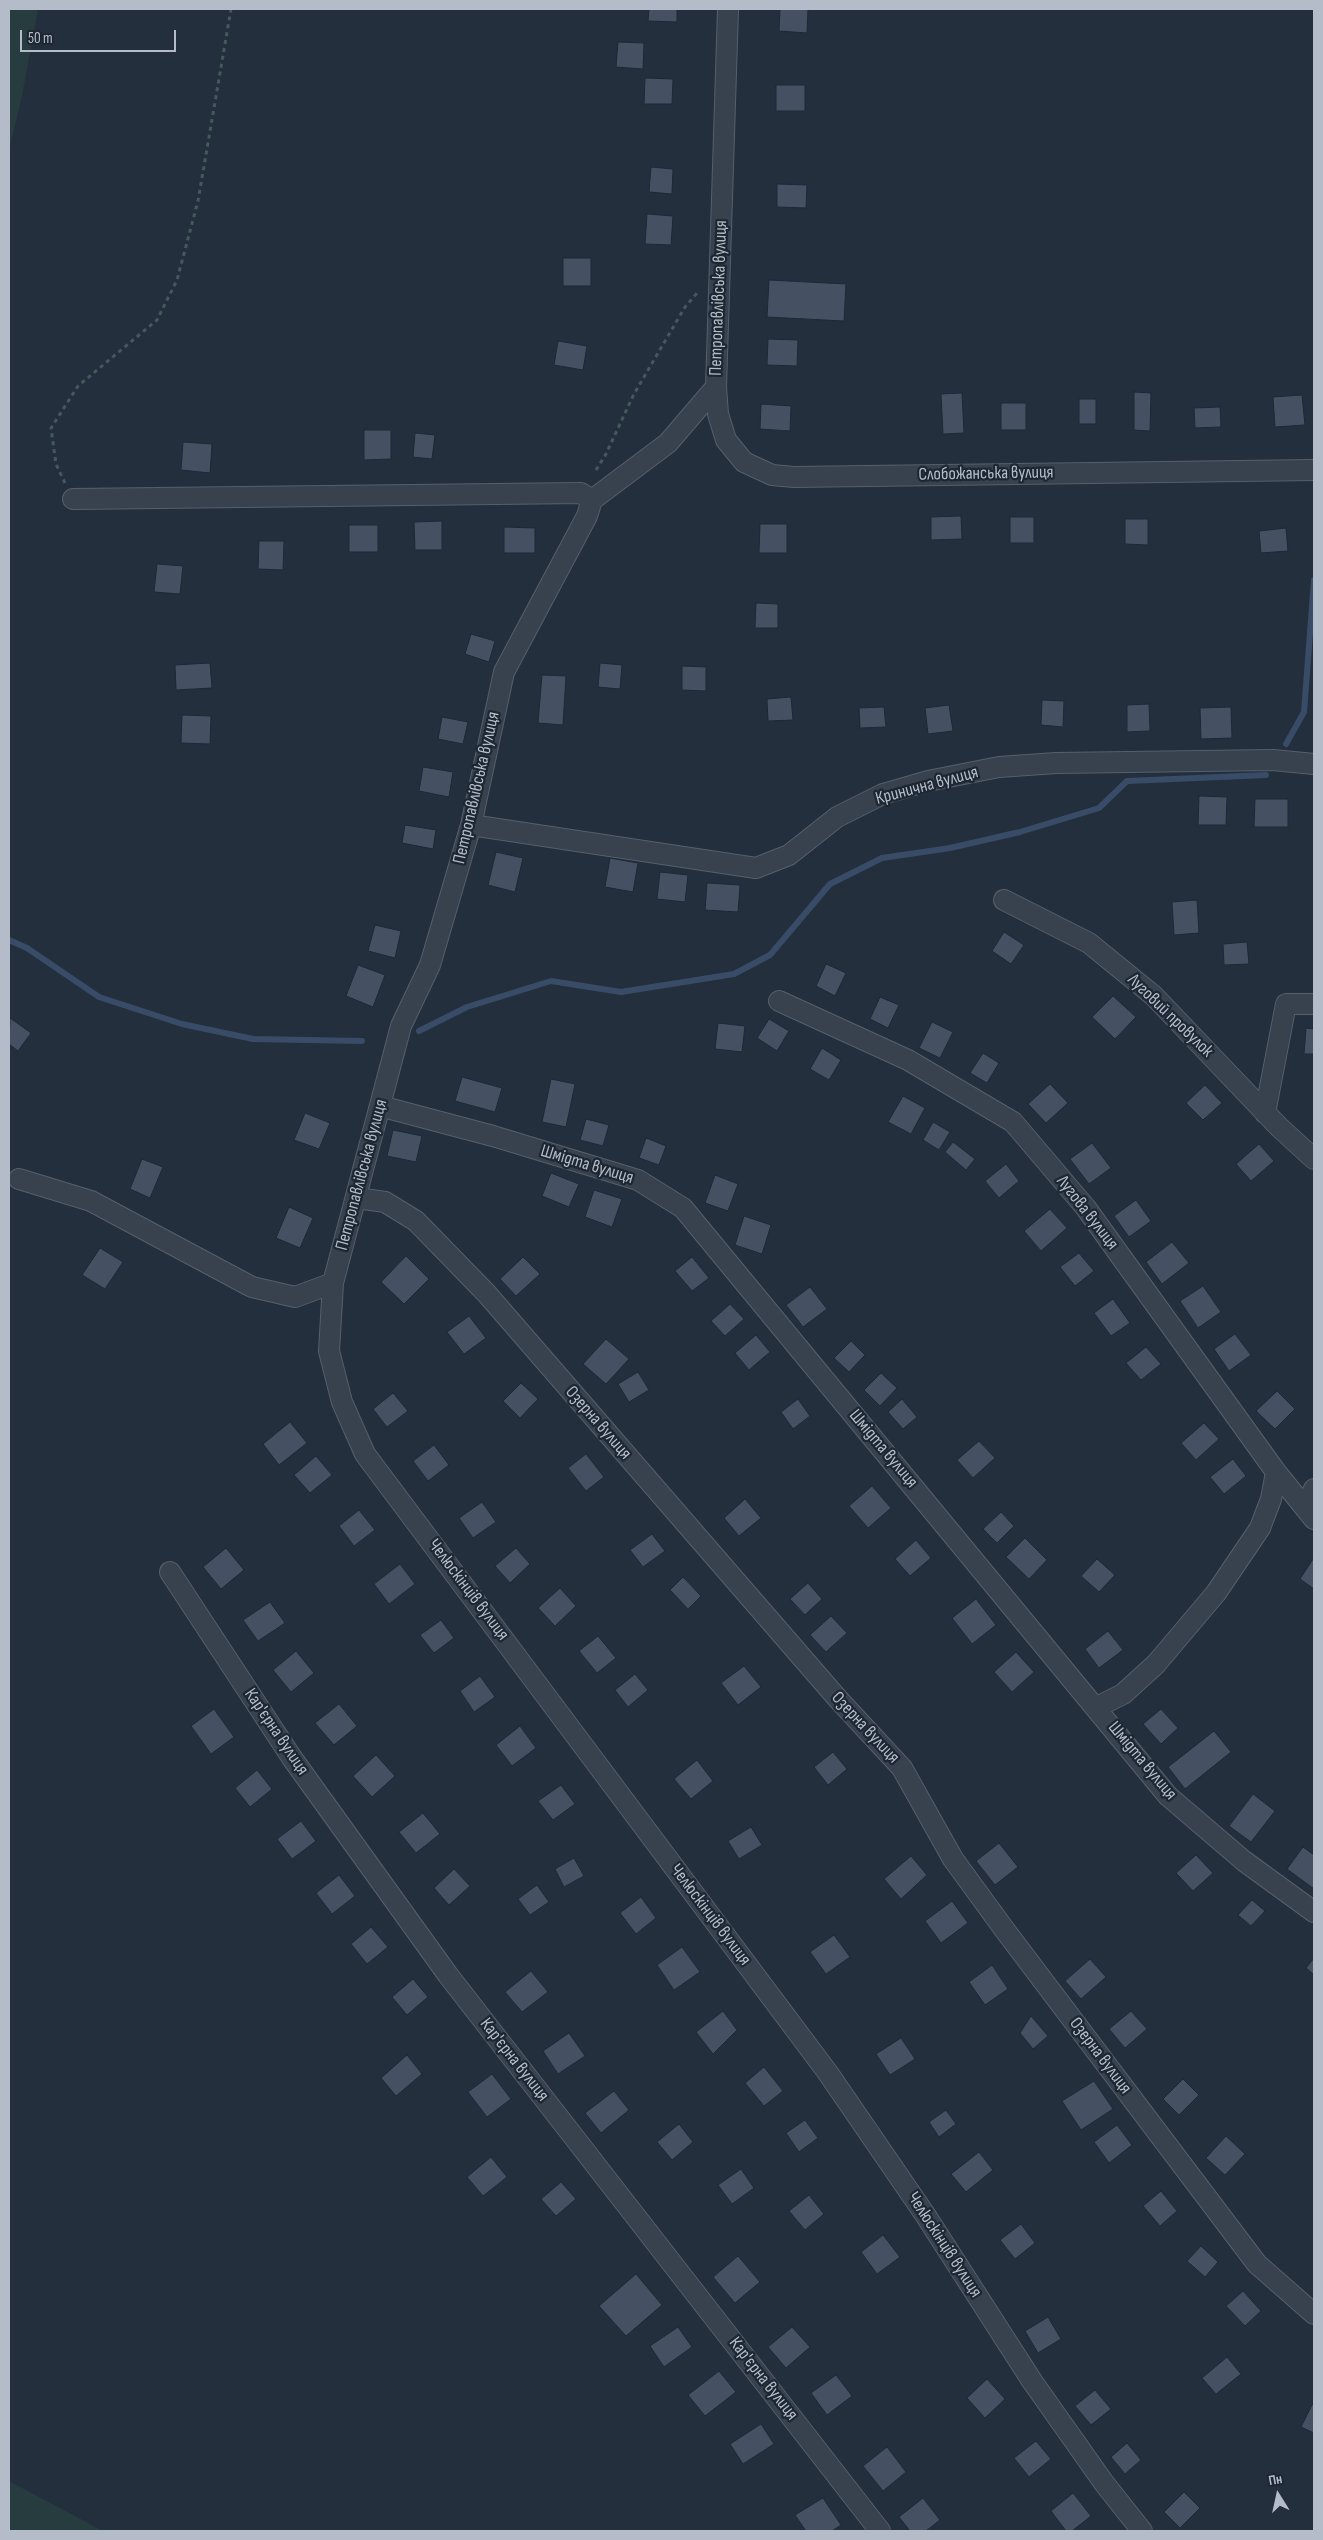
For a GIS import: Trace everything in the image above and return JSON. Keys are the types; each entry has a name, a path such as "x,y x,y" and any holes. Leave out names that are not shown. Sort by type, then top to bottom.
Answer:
{"street":[{"name":"Петропавлівська вулиця","path":"333,1283 401,1026 430,965 471,825 504,672 588,516 586,496 668,443 716,387 728,9"},
{"name":"Слобожанська вулиця","path":"716,387 718,414 726,440 744,462 772,475 794,477 1314,470"},
{"path":"73,499 586,496"},
{"name":"Кринична вулиця","path":"471,825 756,868 790,855 837,817 883,794 928,781 999,767 1056,763 1273,760 1314,764"},
{"name":"Луговий провулок","path":"1004,900 1089,943 1154,996 1265,1113 1314,1159"},
{"name":"Лугова вулиця","path":"779,1001 908,1060 1014,1122 1086,1208 1276,1472 1309,1514"},
{"path":"1265,1113 1286,1004 1314,1004"},
{"name":"Шмідта вулиця","path":"380,1106 493,1136 638,1180 683,1208 1097,1707 1168,1796 1244,1861 1314,1912"},
{"path":"19,1179 91,1201 252,1287 295,1297 333,1283"},
{"name":"Озерна вулиця","path":"357,1198 385,1202 416,1222 487,1294 838,1699 902,1768 954,1858 1004,1929 1257,2264 1314,2314"},
{"name":"Челюскінців вулиця","path":"333,1283 329,1351 342,1402 365,1454 828,2073 926,2216 1032,2381 1104,2483 1142,2531"},
{"path":"1097,1707 1123,1694 1156,1664 1216,1593 1260,1528 1271,1499 1276,1472"},
{"path":"1309,1514 1314,1488"},
{"name":"Кар'єрна вулиця","path":"170,1572 292,1758 448,1975 880,2531"}],"path":[{"path":"73,499 56,464 51,428 78,386 157,320 177,280 198,200 231,9"},
{"path":"586,496 634,394 685,307 720,267"}],"green space":[{"path":"9,9 38,9 22,96 9,150"},
{"path":"9,2481 103,2531 9,2531"}],"building":[{"path":"649,9 677,9 677,22 648,21"},
{"path":"780,9 808,9 807,33 779,31"},
{"path":"618,42 644,43 643,69 616,67"},
{"path":"645,78 673,79 672,104 644,104"},
{"path":"776,85 805,85 805,111 776,111"},
{"path":"651,167 673,169 672,194 649,192"},
{"path":"777,184 807,185 806,208 777,207"},
{"path":"647,214 673,216 671,245 645,244"},
{"path":"563,258 591,258 591,286 563,286"},
{"path":"769,280 846,284 844,321 767,317"},
{"path":"768,339 798,340 797,366 767,365"},
{"path":"558,341 587,346 583,370 554,365"},
{"path":"1134,392 1151,393 1150,431 1134,430"},
{"path":"962,393 964,433 943,434 941,394"},
{"path":"1302,395 1305,425 1275,427 1273,397"},
{"path":"1079,399 1096,399 1096,424 1079,424"},
{"path":"1001,403 1026,403 1026,430 1001,430"},
{"path":"761,404 791,406 790,431 760,429"},
{"path":"1220,407 1221,427 1195,428 1194,408"},
{"path":"364,430 391,430 391,459 364,460"},
{"path":"415,433 435,435 432,459 413,457"},
{"path":"183,442 212,444 210,473 181,470"},
{"path":"961,516 962,539 931,540 931,517"},
{"path":"1010,517 1034,517 1034,543 1010,543"},
{"path":"1125,519 1148,519 1148,545 1125,544"},
{"path":"442,521 442,550 415,550 414,522"},
{"path":"760,524 787,524 787,553 759,553"},
{"path":"349,525 378,525 378,552 349,552"},
{"path":"504,527 535,528 535,553 504,553"},
{"path":"1286,528 1288,551 1261,553 1259,531"},
{"path":"259,541 284,541 283,570 258,569"},
{"path":"157,564 183,566 180,594 154,592"},
{"path":"756,603 778,604 778,628 755,628"},
{"path":"471,634 495,641 489,662 465,654"},
{"path":"210,663 212,688 176,690 175,665"},
{"path":"600,663 622,665 620,689 598,687"},
{"path":"682,666 706,667 706,691 682,690"},
{"path":"542,675 566,676 563,725 538,723"},
{"path":"791,697 793,720 768,721 767,699"},
{"path":"1042,700 1064,701 1063,727 1041,725"},
{"path":"1149,704 1150,731 1127,732 1127,705"},
{"path":"949,705 953,731 928,734 925,708"},
{"path":"884,707 886,727 860,728 859,708"},
{"path":"1231,707 1232,738 1201,739 1200,708"},
{"path":"182,715 211,716 210,744 181,743"},
{"path":"442,717 468,722 463,744 438,739"},
{"path":"423,767 453,772 449,797 419,791"},
{"path":"1199,796 1227,797 1226,825 1198,825"},
{"path":"1255,799 1288,799 1288,827 1254,827"},
{"path":"405,825 436,830 433,849 402,843"},
{"path":"496,852 523,858 515,892 488,885"},
{"path":"610,858 638,863 633,892 605,887"},
{"path":"660,872 688,875 685,902 657,899"},
{"path":"707,883 740,885 738,912 705,910"},
{"path":"1197,900 1199,933 1174,935 1172,902"},
{"path":"375,925 401,931 395,958 368,951"},
{"path":"1004,932 1024,945 1011,964 992,951"},
{"path":"1247,942 1249,964 1224,965 1223,944"},
{"path":"826,964 846,973 835,996 816,986"},
{"path":"358,965 385,975 373,1007 346,996"},
{"path":"1113,996 1136,1017 1115,1039 1092,1017"},
{"path":"880,997 899,1005 888,1028 870,1019"},
{"path":"10,1018 31,1033 18,1051 9,1044"},
{"path":"769,1019 789,1031 777,1051 757,1038"},
{"path":"932,1022 953,1032 940,1058 919,1048"},
{"path":"718,1023 745,1026 742,1052 715,1049"},
{"path":"1306,1028 1314,1029 1314,1054 1304,1054"},
{"path":"822,1048 841,1060 829,1080 810,1069"},
{"path":"983,1053 999,1063 987,1083 970,1073"},
{"path":"462,1077 502,1088 495,1112 455,1101"},
{"path":"551,1079 575,1084 566,1127 542,1122"},
{"path":"1050,1084 1068,1103 1046,1123 1028,1104"},
{"path":"1205,1085 1222,1103 1203,1120 1186,1103"},
{"path":"903,1096 925,1108 911,1134 888,1122"},
{"path":"305,1113 330,1123 319,1149 294,1140"},
{"path":"586,1119 609,1125 603,1146 580,1140"},
{"path":"933,1122 950,1132 939,1150 923,1140"},
{"path":"393,1130 422,1136 416,1162 387,1156"},
{"path":"646,1138 666,1146 659,1165 639,1158"},
{"path":"953,1142 975,1159 966,1170 945,1152"},
{"path":"1092,1143 1111,1168 1089,1184 1070,1159"},
{"path":"1259,1144 1274,1161 1251,1181 1236,1164"},
{"path":"142,1159 163,1167 150,1198 130,1189"},
{"path":"1006,1164 1019,1181 999,1198 985,1181"},
{"path":"551,1173 579,1184 569,1207 542,1196"},
{"path":"715,1175 738,1184 728,1211 705,1203"},
{"path":"594,1190 622,1199 612,1227 585,1217"},
{"path":"1136,1200 1151,1221 1129,1237 1114,1216"},
{"path":"289,1207 313,1218 300,1248 276,1238"},
{"path":"1050,1209 1067,1228 1041,1251 1024,1231"},
{"path":"744,1216 771,1225 762,1254 735,1245"},
{"path":"1172,1242 1189,1263 1162,1284 1146,1262"},
{"path":"100,1248 123,1262 105,1289 82,1275"},
{"path":"1079,1253 1094,1271 1075,1286 1060,1267"},
{"path":"406,1256 429,1279 404,1304 381,1282"},
{"path":"523,1257 540,1274 516,1296 500,1279"},
{"path":"692,1257 709,1278 692,1291 675,1271"},
{"path":"1203,1286 1221,1312 1198,1328 1180,1301"},
{"path":"810,1287 827,1309 803,1327 786,1305"},
{"path":"1113,1299 1130,1323 1111,1336 1094,1313"},
{"path":"730,1304 744,1319 725,1336 711,1321"},
{"path":"469,1316 486,1338 464,1354 447,1332"},
{"path":"1235,1334 1251,1355 1229,1371 1214,1349"},
{"path":"756,1335 770,1352 749,1370 735,1353"},
{"path":"606,1339 629,1359 606,1384 583,1364"},
{"path":"851,1341 865,1355 849,1372 834,1358"},
{"path":"1146,1347 1161,1364 1141,1380 1126,1363"},
{"path":"638,1372 649,1390 629,1402 618,1384"},
{"path":"881,1373 897,1388 880,1406 864,1390"},
{"path":"521,1383 538,1399 520,1418 503,1401"},
{"path":"1277,1391 1295,1409 1275,1429 1256,1411"},
{"path":"393,1393 408,1411 387,1427 373,1409"},
{"path":"798,1399 810,1416 793,1429 781,1412"},
{"path":"902,1399 917,1417 903,1429 888,1412"},
{"path":"290,1422 307,1443 279,1465 263,1444"},
{"path":"1204,1423 1219,1439 1196,1460 1181,1443"},
{"path":"979,1441 995,1458 973,1478 957,1460"},
{"path":"434,1445 449,1465 428,1481 413,1461"},
{"path":"586,1454 604,1477 586,1491 568,1468"},
{"path":"316,1456 332,1475 310,1493 294,1475"},
{"path":"1233,1459 1246,1476 1224,1494 1210,1477"},
{"path":"872,1486 891,1508 868,1528 849,1506"},
{"path":"745,1499 761,1518 739,1536 724,1518"},
{"path":"482,1502 496,1522 473,1538 459,1518"},
{"path":"359,1510 375,1530 354,1546 339,1526"},
{"path":"1001,1512 1014,1526 997,1543 983,1529"},
{"path":"652,1534 665,1551 643,1567 630,1550"},
{"path":"1025,1538 1047,1560 1029,1579 1006,1557"},
{"path":"916,1540 931,1558 910,1576 895,1559"},
{"path":"226,1548 244,1570 221,1589 203,1567"},
{"path":"516,1548 530,1564 510,1583 495,1566"},
{"path":"1097,1559 1115,1575 1099,1592 1081,1576"},
{"path":"1314,1560 1314,1589 1300,1579"},
{"path":"400,1564 415,1584 389,1604 374,1584"},
{"path":"683,1577 701,1596 688,1609 670,1590"},
{"path":"808,1583 822,1599 805,1615 790,1599"},
{"path":"560,1588 576,1606 555,1626 538,1608"},
{"path":"976,1599 996,1625 972,1644 952,1618"},
{"path":"270,1602 285,1623 258,1641 243,1620"},
{"path":"831,1616 847,1633 826,1652 810,1635"},
{"path":"441,1620 454,1638 434,1653 420,1635"},
{"path":"1108,1631 1123,1650 1099,1668 1085,1649"},
{"path":"598,1636 616,1658 597,1673 579,1651"},
{"path":"296,1651 314,1673 291,1692 273,1670"},
{"path":"1016,1652 1034,1672 1012,1692 994,1672"},
{"path":"744,1666 761,1687 738,1705 721,1683"},
{"path":"635,1674 648,1690 628,1707 615,1690"},
{"path":"480,1676 495,1697 474,1712 460,1691"},
{"path":"339,1704 357,1726 334,1745 315,1723"},
{"path":"214,1709 234,1737 211,1754 191,1726"},
{"path":"1161,1709 1178,1728 1161,1744 1143,1724"},
{"path":"520,1726 536,1748 512,1766 496,1745"},
{"path":"1214,1731 1231,1752 1185,1789 1168,1767"},
{"path":"833,1752 847,1769 828,1785 814,1767"},
{"path":"376,1755 395,1776 372,1797 353,1776"},
{"path":"697,1760 713,1781 691,1799 674,1779"},
{"path":"257,1770 272,1789 250,1807 235,1788"},
{"path":"561,1785 575,1804 553,1820 538,1801"},
{"path":"1253,1794 1275,1811 1251,1842 1229,1826"},
{"path":"423,1813 440,1834 416,1853 399,1832"},
{"path":"301,1821 316,1841 292,1859 277,1839"},
{"path":"751,1827 762,1845 739,1859 728,1841"},
{"path":"999,1843 1018,1867 995,1885 976,1861"},
{"path":"1303,1847 1314,1855 1314,1889 1287,1869"},
{"path":"1196,1855 1213,1873 1193,1891 1176,1873"},
{"path":"911,1856 927,1875 901,1899 884,1879"},
{"path":"574,1858 584,1876 564,1887 555,1869"},
{"path":"454,1869 470,1886 449,1905 434,1888"},
{"path":"339,1875 355,1896 332,1914 316,1893"},
{"path":"537,1885 549,1902 530,1915 518,1899"},
{"path":"641,1897 656,1918 636,1934 620,1913"},
{"path":"1252,1900 1265,1911 1251,1926 1238,1915"},
{"path":"952,1901 968,1923 941,1943 925,1921"},
{"path":"371,1927 388,1947 367,1964 351,1944"},
{"path":"834,1935 850,1957 826,1974 810,1952"},
{"path":"682,1947 700,1972 674,1990 657,1965"},
{"path":"1314,1958 1314,1975 1306,1968"},
{"path":"1090,1959 1106,1977 1081,1999 1065,1981"},
{"path":"992,1965 1008,1989 985,2005 969,1982"},
{"path":"531,1971 548,1992 522,2012 505,1992"},
{"path":"413,1979 428,1997 407,2015 392,1997"},
{"path":"723,2011 737,2030 713,2054 696,2032"},
{"path":"1131,2011 1147,2029 1125,2048 1109,2029"},
{"path":"1031,2016 1048,2036 1033,2049 1020,2033"},
{"path":"569,2033 585,2056 558,2074 543,2051"},
{"path":"901,2038 915,2059 890,2075 876,2054"},
{"path":"407,2055 422,2074 396,2096 381,2078"},
{"path":"764,2067 783,2091 764,2106 745,2083"},
{"path":"492,2074 511,2099 487,2117 468,2092"},
{"path":"1183,2079 1199,2095 1179,2115 1163,2099"},
{"path":"1094,2081 1113,2109 1081,2130 1062,2101"},
{"path":"614,2091 629,2110 601,2133 585,2113"},
{"path":"946,2110 956,2124 939,2137 929,2122"},
{"path":"805,2120 818,2138 799,2152 786,2133"},
{"path":"679,2124 693,2142 672,2160 657,2142"},
{"path":"1117,2125 1132,2145 1109,2163 1094,2142"},
{"path":"1226,2136 1245,2154 1225,2175 1206,2158"},
{"path":"979,2152 993,2170 966,2192 951,2174"},
{"path":"491,2157 507,2177 483,2196 467,2177"},
{"path":"741,2169 754,2188 732,2204 718,2185"},
{"path":"561,2182 576,2199 556,2216 541,2199"},
{"path":"1161,2191 1177,2211 1160,2226 1143,2206"},
{"path":"809,2195 824,2214 805,2230 789,2211"},
{"path":"1021,2224 1035,2243 1015,2259 1000,2240"},
{"path":"883,2235 900,2257 877,2274 861,2252"},
{"path":"1201,2246 1218,2262 1205,2277 1187,2261"},
{"path":"738,2256 760,2282 735,2303 713,2277"},
{"path":"636,2274 662,2305 626,2336 599,2306"},
{"path":"1243,2291 1261,2311 1245,2326 1226,2306"},
{"path":"1048,2317 1061,2339 1038,2353 1025,2331"},
{"path":"678,2327 692,2347 664,2367 650,2346"},
{"path":"792,2327 810,2347 786,2368 768,2347"},
{"path":"1227,2357 1241,2374 1216,2394 1202,2378"},
{"path":"719,2371 736,2392 705,2416 688,2395"},
{"path":"836,2375 852,2396 827,2415 811,2393"},
{"path":"987,2379 1005,2399 985,2418 967,2398"},
{"path":"1095,2390 1111,2409 1091,2425 1075,2406"},
{"path":"1314,2403 1314,2433 1301,2427"},
{"path":"761,2424 774,2444 743,2464 730,2444"},
{"path":"1036,2441 1051,2459 1029,2477 1014,2458"},
{"path":"1127,2443 1141,2460 1125,2474 1111,2457"},
{"path":"887,2447 906,2472 883,2491 863,2466"},
{"path":"1184,2492 1200,2508 1180,2528 1164,2512"},
{"path":"1073,2493 1091,2516 1072,2531 1066,2531 1051,2511"},
{"path":"823,2498 841,2525 832,2531 806,2531 795,2515"},
{"path":"923,2498 940,2520 926,2531 910,2531 899,2517"}],"waterway":[{"path":"1286,744 1304,712 1314,580"},
{"path":"419,1031 467,1007 551,981 621,992 734,974 770,955 830,884 882,858 950,848 1020,832 1099,808 1127,781 1266,775"},
{"path":"9,940 27,948 99,997 182,1024 253,1039 362,1041"}]}
